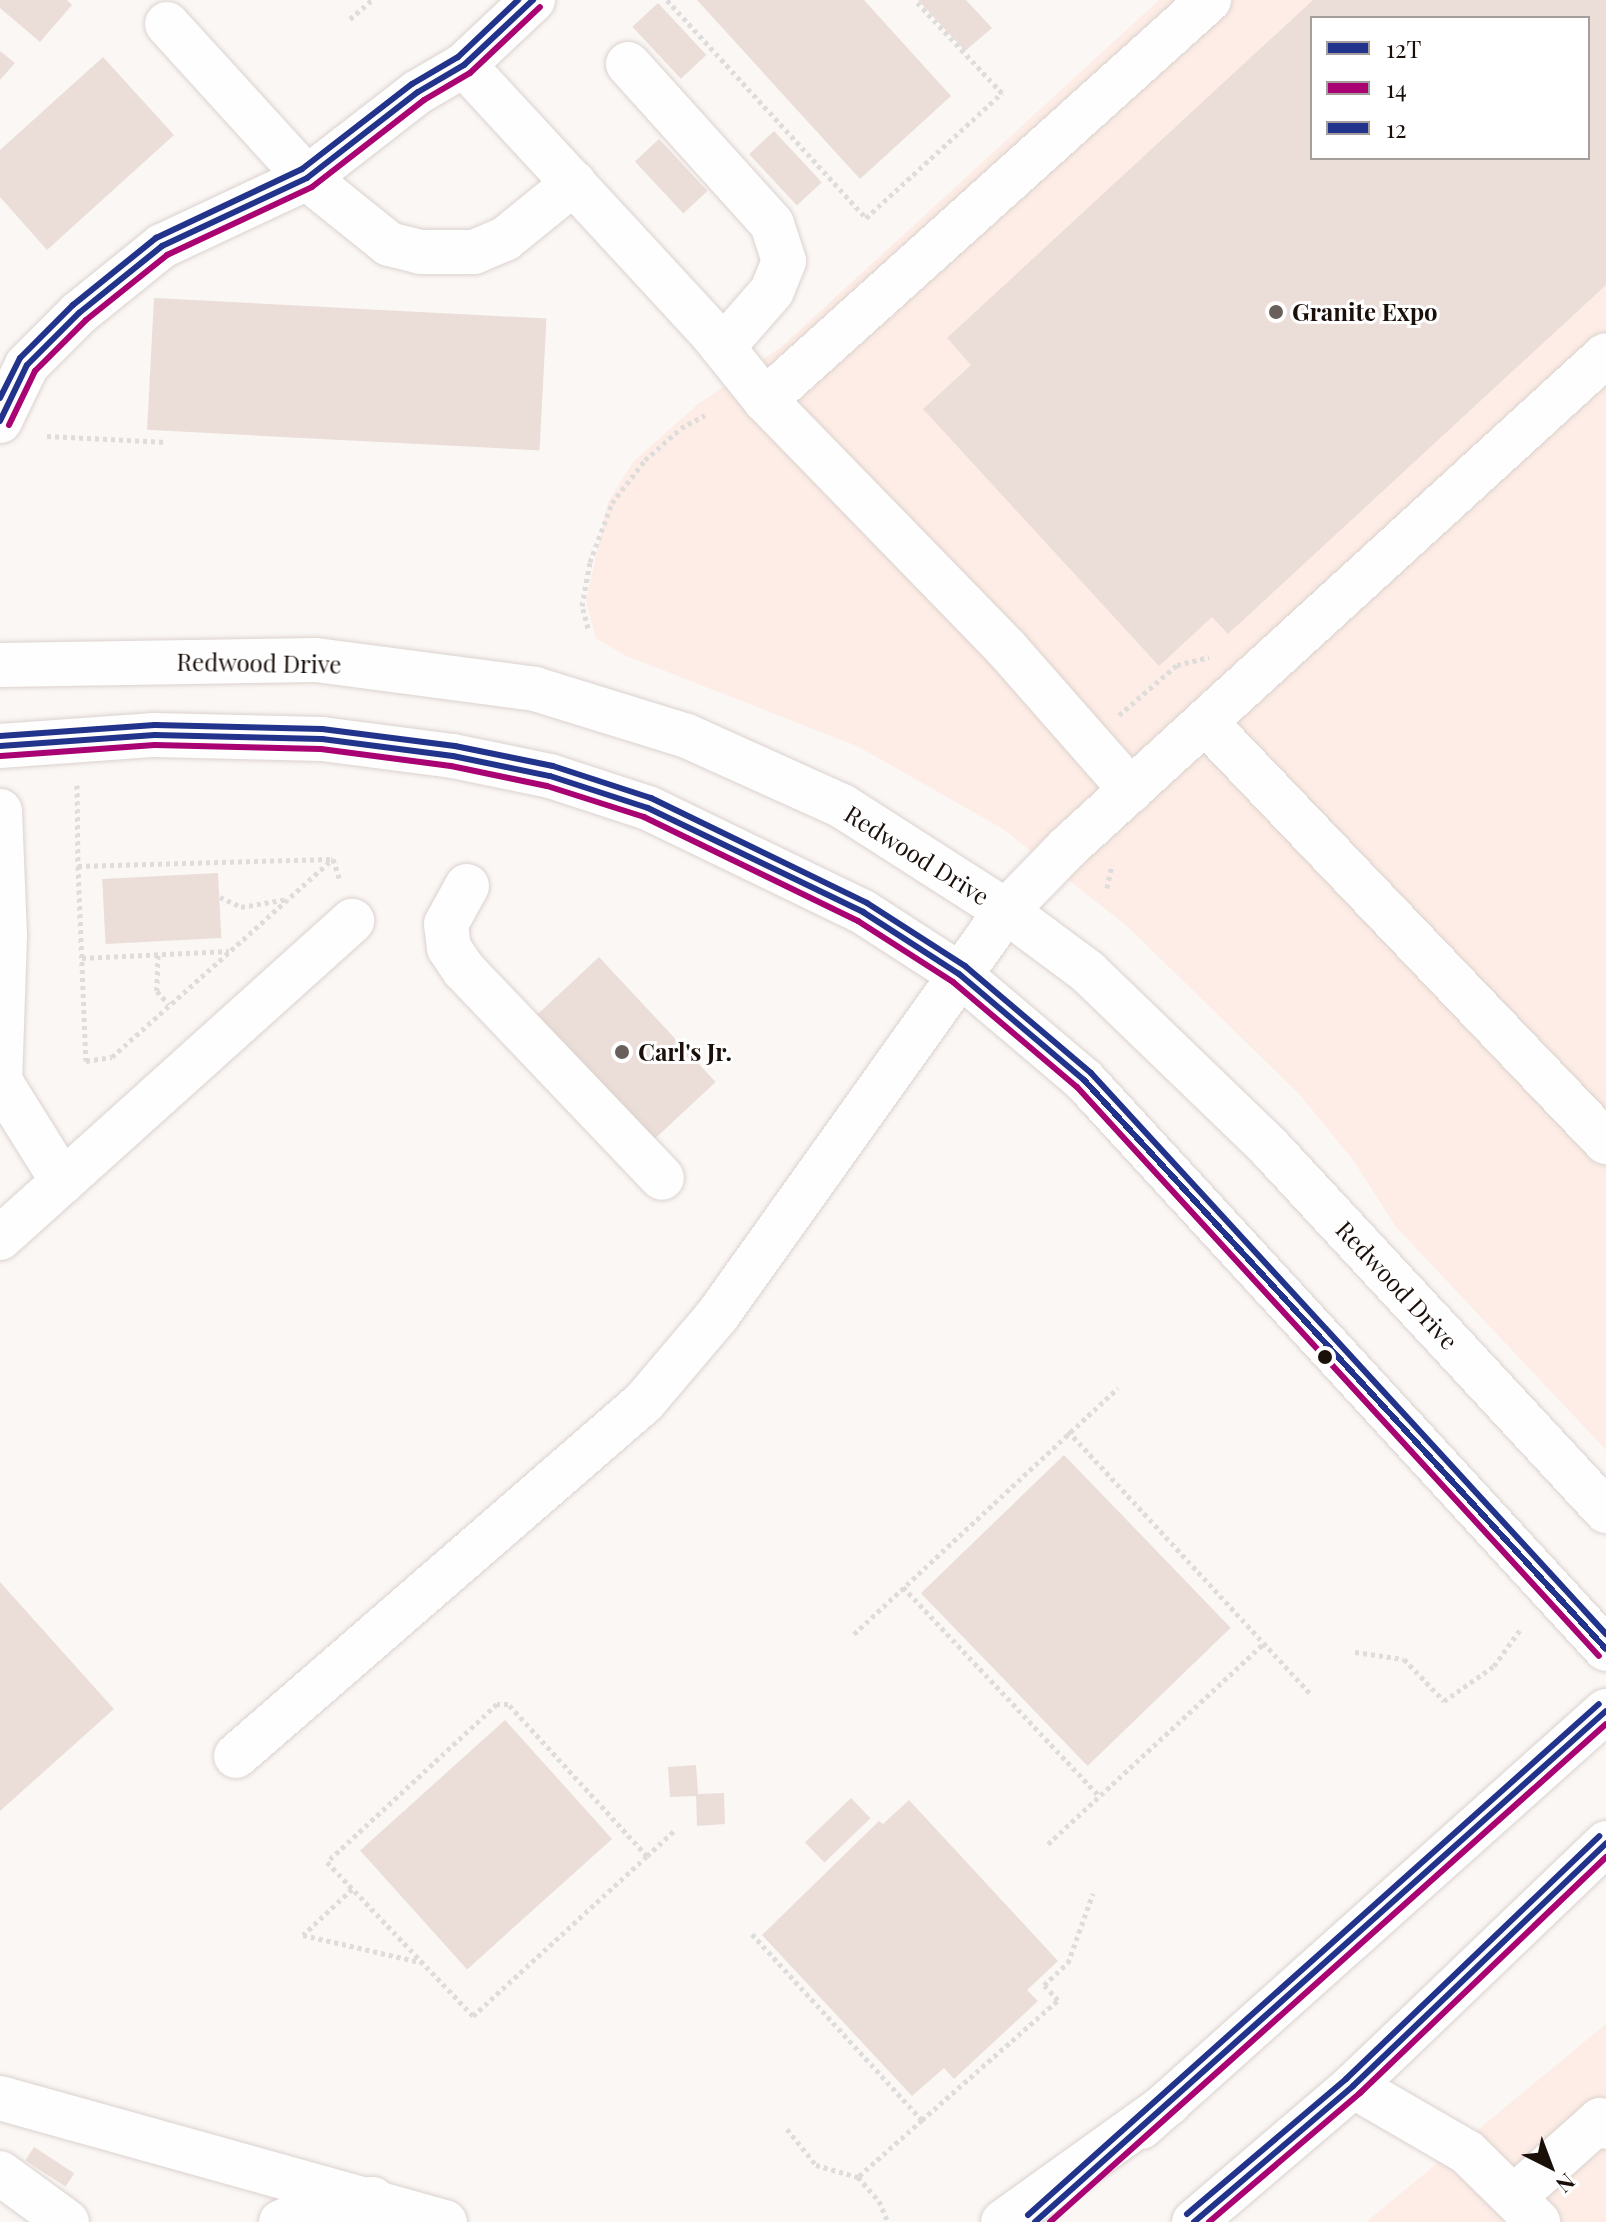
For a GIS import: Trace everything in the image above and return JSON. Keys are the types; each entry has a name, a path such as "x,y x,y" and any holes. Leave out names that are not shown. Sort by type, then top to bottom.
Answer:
{"main road":[{"path":"0,421 13,360 79,313 162,246 307,178 418,92 464,65 533,0"},
{"path":"765,400 1209,0"},
{"path":"167,24 307,178 364,228 389,244 420,252 474,252 505,239 574,183"},
{"path":"628,64 772,224 784,261 772,291 723,347"},
{"path":"464,65 723,347 765,400 1007,649 1131,790"},
{"path":"236,1756 644,1402 717,1316 1006,911 1131,790 1606,355"},
{"name":"Redwood Drive","path":"0,665 316,660 535,689 687,736 842,806 1006,911 1088,972 1160,1038 1270,1148 1606,1511"},
{"path":"1205,722 1606,1141"},
{"path":"0,746 155,735 322,739 453,756 550,776 648,808 750,854 863,912 959,974 1084,1080 1606,1649"},
{"path":"0,811 1,1087 63,1182"},
{"path":"467,886 446,924 449,948 464,970 662,1178"},
{"path":"0,1238 352,921"},
{"path":"1035,2222 1606,1711"},
{"path":"1194,2222 1353,2086 1606,1843"},
{"path":"1353,2086 1467,2152 1526,2210 1600,2120 1606,2127"},
{"path":"0,2098 374,2199 445,2222"},
{"path":"1003,2222 1169,2103"},
{"path":"0,2173 67,2222"},
{"path":"281,2222 314,2207 374,2199"}],"path":[{"path":"350,19 372,0"},
{"path":"667,0 866,218 1002,93 915,0"},
{"path":"588,628 582,606 587,576 612,503 645,460 705,415"},
{"path":"47,436 167,442"},
{"path":"77,785 86,1061 112,1057 333,859"},
{"path":"78,866 333,859"},
{"path":"333,859 352,921"},
{"path":"220,897 241,907 289,898"},
{"path":"82,958 230,951"},
{"path":"158,955 157,991 170,1005"},
{"path":"854,1634 1068,1431 1118,1388"},
{"path":"1068,1431 1310,1693"},
{"path":"903,1587 1100,1797"},
{"path":"1355,1652 1404,1659 1444,1701 1494,1666 1520,1630"},
{"path":"1048,1844 1264,1643"},
{"path":"647,1856 508,1704 497,1704 327,1862 473,2016 647,1856 675,1830"},
{"path":"352,1889 303,1935 423,1963"},
{"path":"858,2177 1058,2000 1044,1985 1068,1963 1093,1893"},
{"path":"752,1934 922,2120"},
{"path":"787,2129 816,2165 858,2177 879,2201 888,2222"}],"shaded area":[{"path":"1159,0 1606,0 1606,1450 1396,1227 1353,1160 1300,1095 1127,926 1003,829 859,747 624,655 596,638 586,601 608,502 633,462 698,404 781,347"},
{"path":"1606,2024 1606,2222 1366,2222"}],"building":[{"path":"0,0 67,0 72,5 40,42 0,8"},
{"path":"697,0 864,0 951,96 860,179"},
{"path":"918,0 966,0 992,28 965,51"},
{"name":"Granite Expo","path":"1313,0 1606,0 1606,285 1228,634 1212,617 1159,666 923,409 971,365 947,338"},
{"path":"658,3 706,55 681,79 632,27"},
{"path":"0,51 15,63 0,80"},
{"path":"103,57 174,135 47,250 0,197 0,150"},
{"path":"774,131 822,182 797,205 749,154"},
{"path":"659,139 707,191 683,213 635,162"},
{"path":"154,298 546,319 540,450 147,430"},
{"path":"218,873 221,938 106,944 102,879"},
{"name":"Carl's Jr.","path":"599,957 716,1082 645,1148 529,1022"},
{"path":"1064,1455 1231,1628 1088,1766 921,1593"},
{"path":"0,1582 114,1709 0,1811"},
{"path":"505,1720 612,1839 467,1969 360,1850"},
{"path":"696,1765 698,1794 724,1793 725,1824 697,1826 696,1796 670,1797 668,1767"},
{"path":"851,1798 870,1818 824,1863 805,1842"},
{"path":"909,1800 1058,1961 1027,1990 1038,2001 954,2079 944,2068 912,2096 762,1935 879,1821 883,1824"},
{"path":"34,2147 74,2173 66,2187 25,2160"}],"transit line":[{"name":"12","path":"0,398 20,358 73,305 156,238 302,169 412,84 458,57 518,0"},
{"name":"12T","path":"0,421 27,365 79,313 162,246 307,178 418,92 464,65 533,0"},
{"name":"14","path":"9,425 35,371 86,320 167,255 312,187 424,100 470,73 540,7"},
{"name":"12","path":"0,736 155,725 322,729 455,746 553,766 651,798 867,903 965,966 1091,1073 1606,1634"},
{"name":"12T","path":"0,746 155,735 322,739 453,756 550,776 648,808 863,912 959,974 1084,1080 1606,1649"},
{"name":"14","path":"1,756 155,745 321,749 451,766 547,786 644,817 858,921 953,982 1077,1087 1599,1656"},
{"name":"12","path":"1028,2215 1599,1704"},
{"name":"12T","path":"1035,2222 1606,1711"},
{"name":"14","path":"1050,2222 1606,1724"},
{"name":"12","path":"1187,2214 1346,2079 1599,1836"},
{"name":"12T","path":"1194,2222 1353,2086 1606,1843"},
{"name":"14","path":"1209,2222 1360,2093 1606,1857"}],"place":[{"name":"Granite Expo","path":"1276,312"},
{"name":"Carl's Jr.","path":"622,1052"}]}
